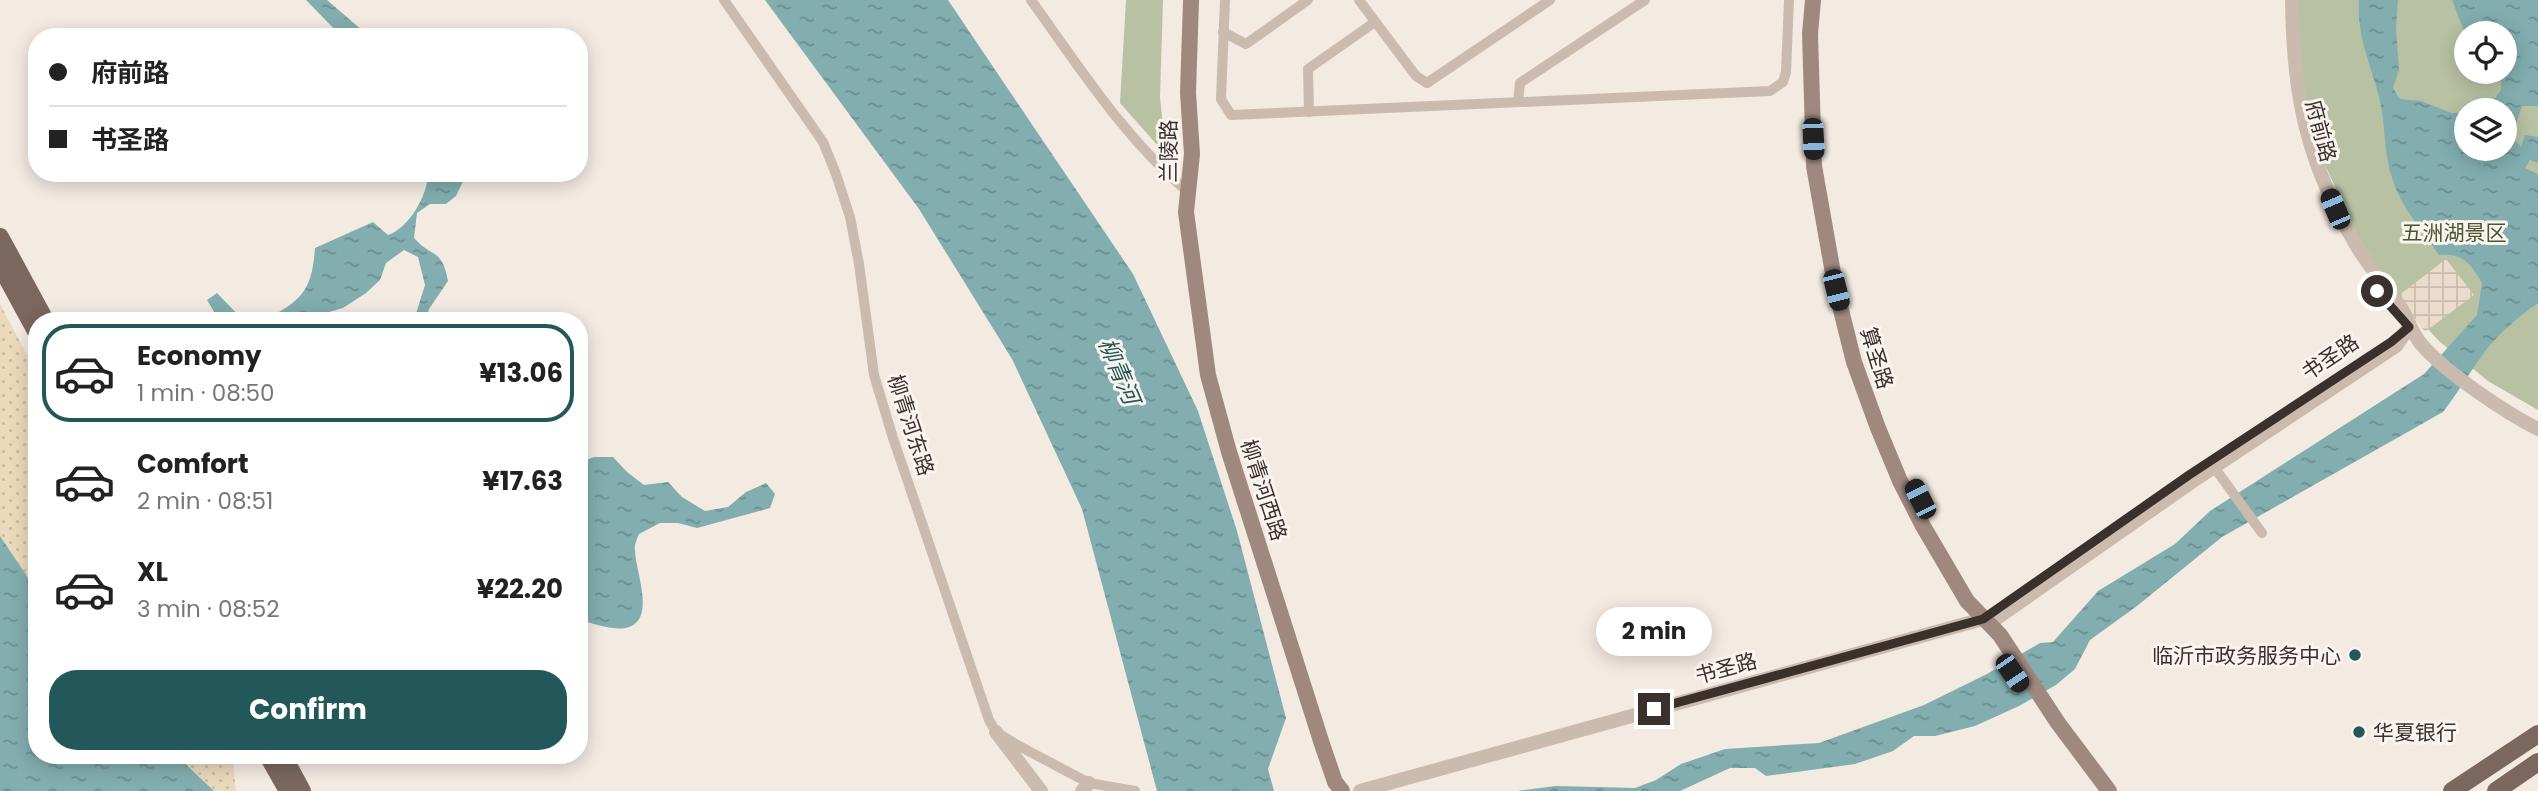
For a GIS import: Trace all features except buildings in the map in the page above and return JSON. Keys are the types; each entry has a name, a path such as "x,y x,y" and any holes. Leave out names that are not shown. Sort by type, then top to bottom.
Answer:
{"main road":[{"name":"兰陵路","path":"1181,0 1178,93 1182,155 1189,193"},
{"name":"兰陵路","path":"1189,193 1192,153 1188,93 1191,0"},
{"name":"算圣路","path":"1813,0 1810,34 1814,166 1836,290 1854,362 1900,481 1923,526 1967,601 2000,635 2004,651 2096,791"},
{"name":"算圣路","path":"1823,0 1819,34 1824,165 1846,288 1863,359 1909,477 1931,521 1976,595 1983,619"},
{"name":"柳青河西路","path":"1189,193 1186,212 1212,392 1326,757 1335,782 1343,791"},
{"path":"0,237 40,312"},
{"path":"0,265 28,316"},
{"name":"算圣路","path":"2054,726 2109,791"},
{"path":"2452,791 2538,734"},
{"path":"2496,791 2538,762"},
{"path":"273,764 288,791"},
{"path":"287,764 302,791"}],"street":[{"name":"柳青河东路","path":"724,0 823,142 836,174 850,217 859,264 874,375 976,688 996,732"},
{"path":"1031,0 1137,143 1160,169 1189,193"},
{"path":"1225,0 1221,99 1231,115 1770,90 1783,82 1786,72 1789,0"},
{"path":"1223,32 1246,44 1308,0"},
{"path":"1360,0 1416,76 1427,83 1550,0"},
{"path":"1518,102 1520,83 1646,0"},
{"name":"府前路","path":"2283,0 2285,61 2292,116 2313,181 2327,213 2349,251 2377,291 2432,349 2538,429"},
{"name":"府前路","path":"2292,0 2295,71 2301,114 2309,144 2335,209 2401,309 2409,327"},
{"path":"1309,112 1308,69 1376,22"},
{"name":"书圣路","path":"1385,791 1964,632 2189,475 2355,366 2409,327"},
{"name":"书圣路","path":"1360,791 1983,619 1997,618 2214,467 2396,346 2409,327"},
{"name":"府前路","path":"2488,393 2538,419"},
{"path":"2214,467 2260,531"},
{"path":"996,732 1085,787 1135,791"},
{"path":"996,732 1041,791"}],"sand":[{"path":"0,304 28,357 28,578 0,536"},
{"path":"186,764 233,764 236,791 214,791"}],"green space":[{"path":"1126,0 1163,0 1160,97 1166,155 1120,103"},
{"name":"五洲湖景区","path":"2296,0 2538,0 2538,410 2488,381 2440,342 2393,292 2366,253 2324,163 2302,90"}],"shaded area":[{"path":"2446,259 2474,295 2425,332 2398,296"}],"water":[{"path":"306,0 327,0 360,28 333,28"},
{"name":"柳青河","path":"765,0 948,0 1133,274 1198,411 1237,531 1286,718 1268,769 1274,791 1157,791 1082,509 1012,359 919,209"},
{"path":"2359,0 2398,0 2396,27 2399,70 2393,88 2400,99 2421,101 2454,113 2454,161 2517,161 2517,143 2521,147 2525,135 2538,137 2538,163 2530,160 2525,168 2538,174 2538,303 2493,341 2443,412 2222,537 2137,606 2090,640 2075,669 2056,685 1975,726 1935,736 1914,736 1893,751 1855,764 1766,776 1755,768 1730,768 1680,791 1517,791 1556,786 1635,788 1656,780 1681,764 1725,749 1819,743 1924,705 1987,674 2040,643 2053,642 2098,591 2175,544 2210,511 2424,374 2477,315 2482,283 2465,261 2454,256 2439,255 2413,220 2397,191 2388,164 2382,111 2360,29"},
{"path":"2452,0 2538,0 2538,106 2522,106 2517,122 2517,98 2495,98 2501,90 2501,84 2517,84 2517,21 2460,21"},
{"path":"427,182 463,182 456,196 446,204 430,204 417,213 414,238 440,258 448,281 428,312 417,312 425,285 418,257 404,250 386,263 380,280 343,308 329,312 278,312 303,293 311,275 315,248 373,222 388,235 396,231 416,210"},
{"path":"217,293 235,312 214,312 207,300"},
{"path":"613,457 644,485 668,482 682,497 705,511 728,507 746,492 766,483 775,494 770,508 697,528 678,523 660,523 639,534 635,548 643,604 641,614 637,622 629,627 604,626 588,622 588,459"},
{"path":"0,536 28,578 28,764 186,764 214,791 0,791"}],"place":[{"name":"临沂市政务服务中心","path":"2355,655"},
{"name":"华夏银行","path":"2359,732"}],"route":[{"path":"1654,709 1983,619 2189,475 2391,342 2409,327 2377,291"}]}
